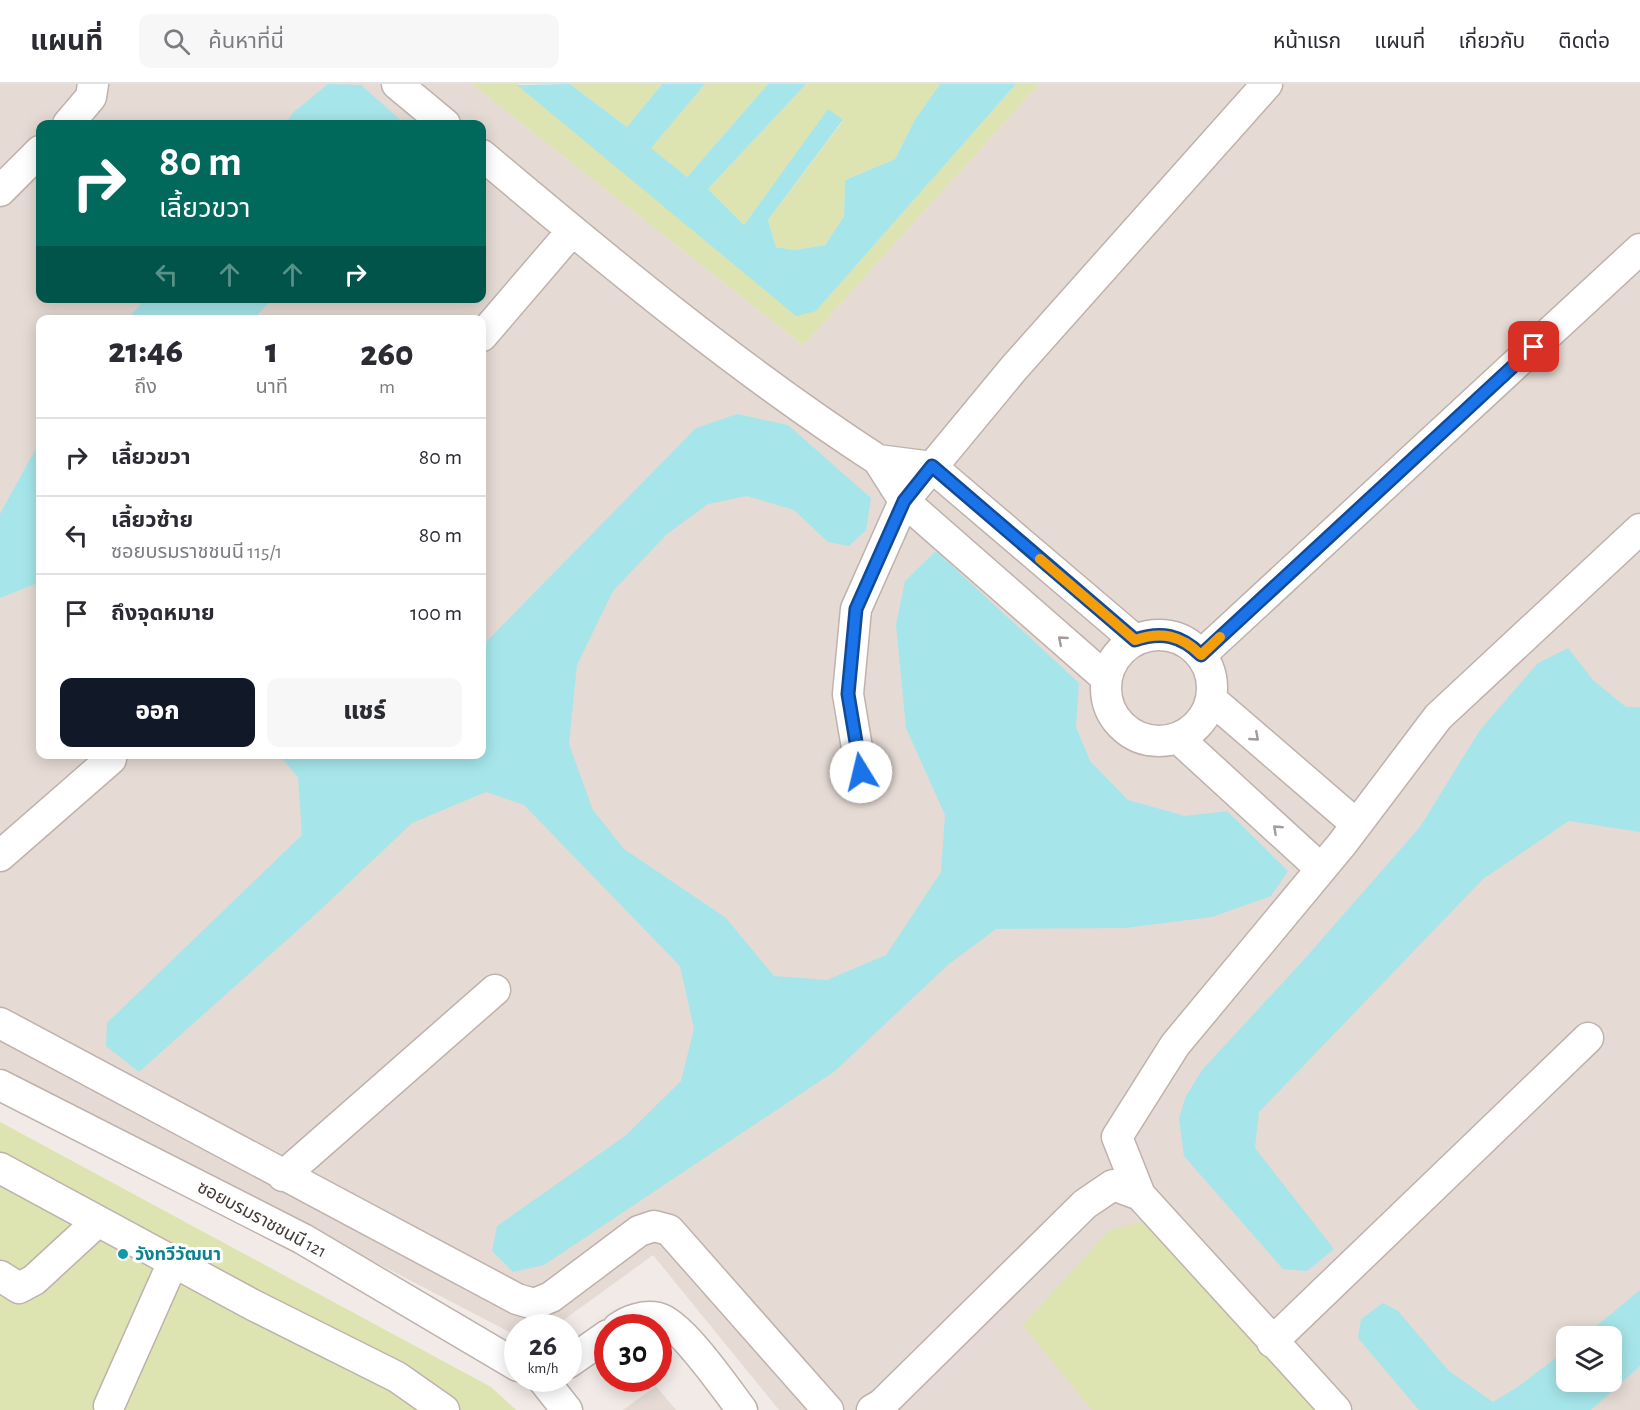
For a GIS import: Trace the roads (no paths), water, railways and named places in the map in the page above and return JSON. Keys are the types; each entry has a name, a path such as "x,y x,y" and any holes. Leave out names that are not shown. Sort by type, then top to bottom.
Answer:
{"street":[{"path":"71,120 91,97 93,84"},
{"path":"397,84 440,120"},
{"path":"861,772 848,694 856,609 904,501 1014,368 1267,84"},
{"path":"0,191 36,155"},
{"path":"486,158 573,231 795,406 878,460 904,501 1107,678"},
{"path":"486,331 573,231"},
{"path":"1201,655 1640,249"},
{"path":"878,460 932,466 1135,640"},
{"path":"1336,1410 1140,1195 1117,1137 1175,1045 1356,824 1438,717 1640,529"},
{"path":"1163,634 1190,644 1209,668 1212,683 1211,699 1207,711 1199,722 1178,738 1146,740 1131,734 1110,710 1106,695 1107,678 1112,663 1122,650 1135,640 1163,634"},
{"path":"1211,699 1356,824"},
{"path":"1178,738 1320,868"},
{"path":"0,856 111,759"},
{"path":"283,1176 495,990"},
{"path":"0,1023 517,1299 534,1304 551,1297 639,1231 654,1226 669,1230 828,1410"},
{"path":"1272,1341 1588,1038"},
{"name":"ซอยบรมราชชนนี 121","path":"0,1085 303,1239 504,1357"},
{"path":"0,1168 97,1222 397,1377 444,1410"},
{"path":"872,1410 882,1404 1085,1204 1113,1185 1140,1195"},
{"path":"0,1276 19,1287 34,1280 97,1222"},
{"path":"109,1406 173,1262"},
{"path":"672,1327 681,1333 742,1410"},
{"path":"554,1392 567,1410"}],"water":[{"path":"328,84 361,85 400,120 288,120 294,112"},
{"path":"570,84 627,127 662,84 705,84 651,148 687,177 768,84 806,84 708,189 744,225 828,109 843,120 768,220 776,247 794,250 825,245 844,216 845,180 895,159 914,121 940,84 1016,84 816,311 796,316 517,85"},
{"path":"142,303 268,303 258,315 131,315"},
{"path":"737,414 788,425 871,498 866,530 849,546 828,542 794,510 747,496 708,504 667,534 613,591 577,665 569,744 593,810 624,849 726,918 774,976 827,980 886,955 941,872 945,815 906,728 896,625 905,581 936,551 1079,683 1076,727 1090,761 1128,800 1185,816 1227,811 1288,871 1271,896 1212,917 1125,928 996,929 949,964 835,1071 544,1265 513,1272 492,1251 497,1226 625,1136 681,1081 694,1029 680,966 524,805 486,792 412,823 317,913 139,1072 106,1046 107,1023 302,835 298,777 282,759 486,759 486,642 696,428"},
{"path":"36,448 36,584 0,598 0,514"},
{"path":"1568,648 1593,680 1626,707 1640,707 1640,832 1569,821 1483,879 1259,1112 1255,1148 1334,1249 1307,1271 1283,1269 1184,1156 1179,1119 1185,1098 1202,1070 1301,963 1420,827 1480,730 1538,663"},
{"path":"1640,1290 1640,1366 1622,1382 1622,1326 1596,1326"},
{"path":"1383,1303 1398,1311 1449,1371 1493,1402 1519,1386 1556,1358 1556,1392 1611,1392 1591,1410 1419,1410 1358,1338 1361,1319"}],"place":[{"name":"วังทวีวัฒนา","path":"123,1254"}]}
